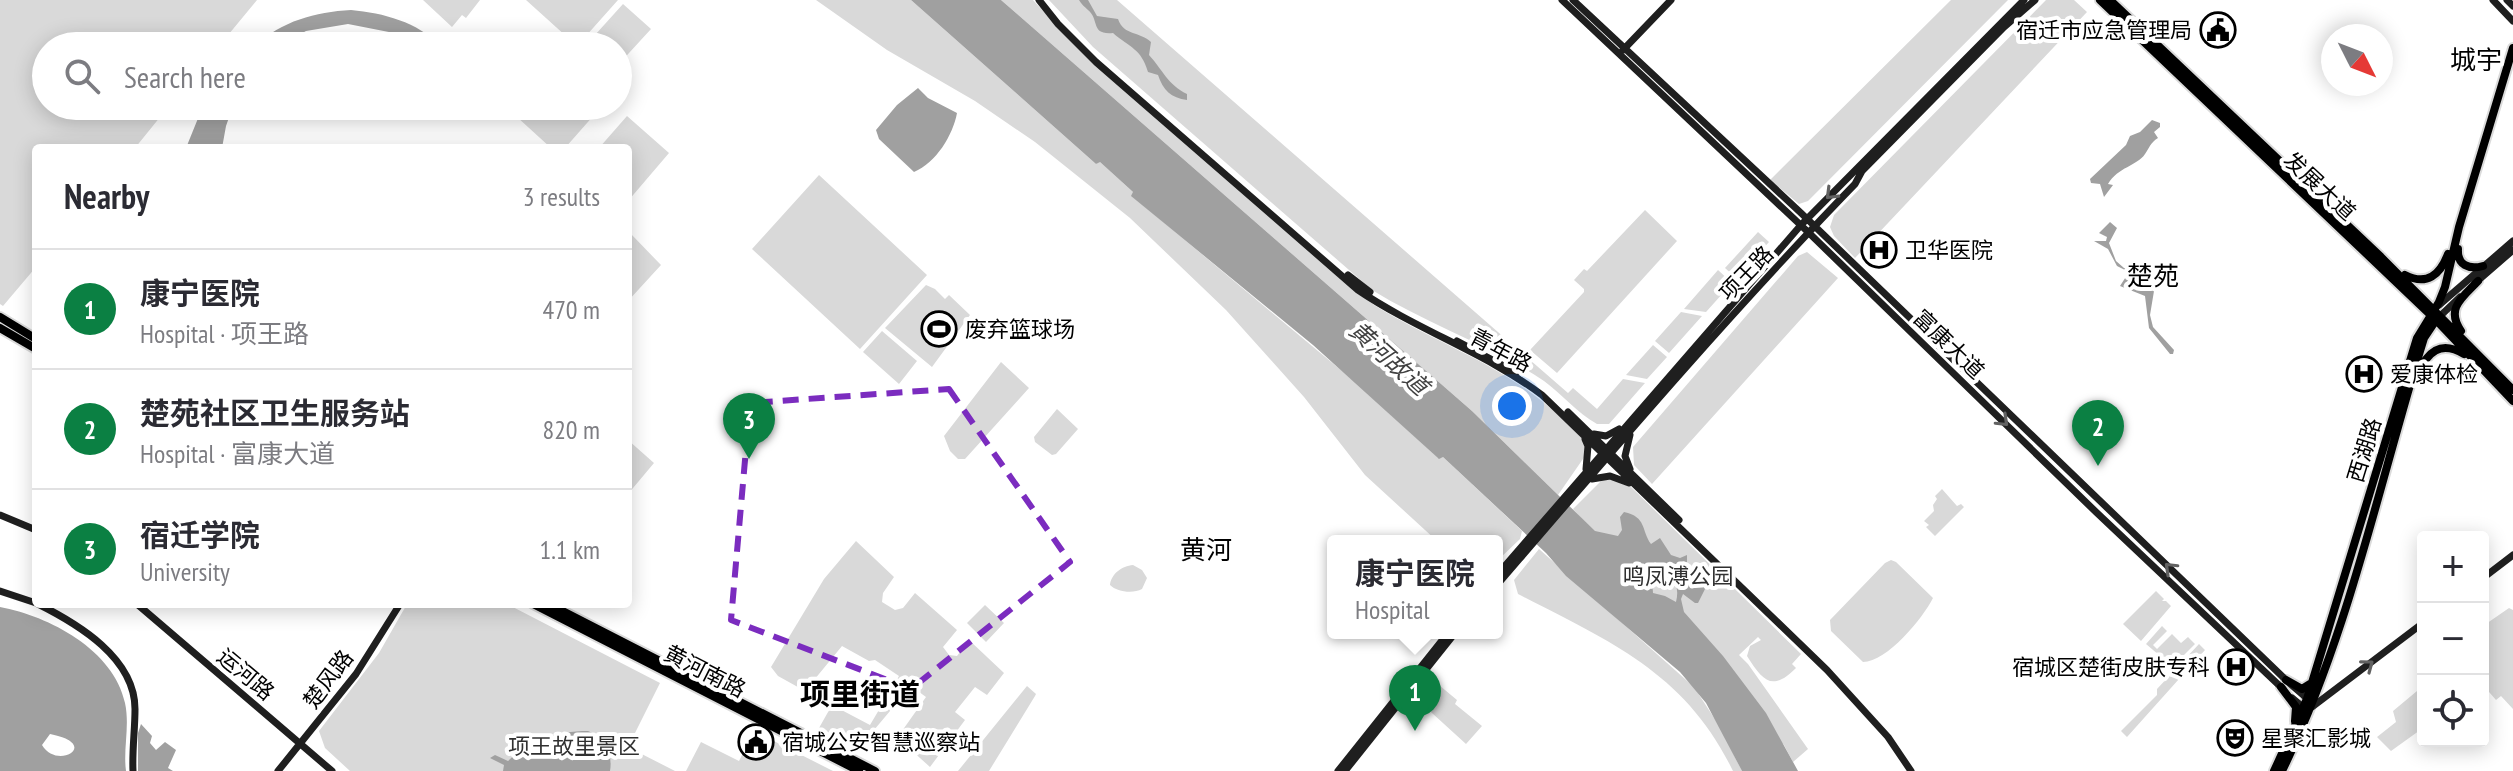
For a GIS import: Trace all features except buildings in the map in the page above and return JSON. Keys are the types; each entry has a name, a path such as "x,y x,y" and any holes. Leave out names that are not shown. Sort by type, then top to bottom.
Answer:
{"main road":[{"name":"发展大道","path":"2100,0 2411,297 2435,315"},
{"name":"发展大道","path":"2110,0 2381,257 2478,359 2513,390"},
{"name":"西湖路","path":"2282,771 2354,579 2424,338 2445,287 2459,227 2513,48"},
{"path":"2381,257 2409,278 2431,279 2441,270 2459,227"},
{"path":"2459,227 2459,260 2471,268 2483,266"},
{"path":"2478,281 2458,303 2453,318 2478,359"},
{"path":"2411,297 2421,317 2417,338"},
{"name":"西湖路","path":"2274,771 2310,703 2317,665 2417,338 2435,315"},
{"path":"0,317 32,337"},
{"path":"0,328 32,347"},
{"path":"2408,394 2424,361 2436,349 2449,347 2478,359"},
{"name":"发展大道","path":"2478,359 2513,401"},
{"name":"黄河南路","path":"541,608 859,771"},
{"name":"黄河南路","path":"557,608 875,771"},
{"path":"2283,684 2305,689 2317,665"},
{"path":"2283,684 2297,710 2291,736"}],"street":[{"name":"青年路","path":"1042,0 1058,24 1096,62 1358,290 1401,318 1529,385 1562,410 1827,670 1888,737 1914,771"},
{"name":"富康大道","path":"1562,0 1811,228 2096,512 2283,684 2310,703"},
{"name":"富康大道","path":"1573,0 1622,52"},
{"path":"1622,52 1671,0"},
{"name":"项王路","path":"1503,577 1804,222 2024,0"},
{"name":"项王路","path":"1628,428 1855,184 1862,171 2004,27 2035,0"},
{"path":"2494,0 2513,21"},
{"path":"2507,0 2513,6"},
{"path":"2435,315 2483,266 2513,241"},
{"path":"2435,315 2513,250"},
{"path":"1562,410 1595,435 1606,436 1628,428 1625,456 1646,491"},
{"path":"1562,410 1588,446 1587,477 1618,477 1646,491"},
{"path":"0,515 32,528"},
{"path":"2489,573 2513,555"},
{"name":"项王路","path":"1503,570 1518,556"},
{"path":"0,591 32,601"},
{"path":"46,608 73,624 120,664 134,692 133,771"},
{"name":"运河路","path":"142,608 332,771"},
{"name":"楚风路","path":"278,771 356,674 397,608"},
{"path":"2310,703 2417,627"},
{"path":"1338,771 1443,639"},
{"path":"1345,771 1450,639"}],"highlighted area":[{"path":"949,389 1070,562 911,689 731,620 750,403"}],"green space":[{"path":"0,0 257,0 231,32 32,32 32,120 158,120 138,144 32,144 32,272 3,306 0,304"},
{"path":"423,0 480,0 466,18 462,15 452,27"},
{"path":"526,0 618,0 589,32 561,32"},
{"path":"816,0 911,0 1096,164 1099,161 1134,193 1132,196 1354,381 1438,458 1443,457 1522,531 1520,539 1503,555 1503,535 1430,535 1365,475 1304,397 1226,310 1130,218 1035,142 975,101 887,50"},
{"path":"1001,0 1033,0 1066,36 1374,305 1516,383 1570,425 1585,443 1585,456 1558,495 1472,411"},
{"path":"1049,0 1117,0 1568,393 1573,388 1597,409 1623,379 1645,383 1609,424 1597,424 1523,368 1372,290 1093,47"},
{"path":"1951,0 2008,0 1808,201 1799,204 1770,180"},
{"path":"2046,0 2074,0 2087,12 1855,258 1834,236 1830,227 1834,215"},
{"path":"623,4 651,29 632,50 632,32 598,32"},
{"path":"520,120 590,120 569,144 547,144"},
{"path":"624,120 632,120 669,153 632,196 632,144 602,144"},
{"path":"819,175 927,275 860,349 752,249"},
{"path":"1645,210 1677,241 1557,373 1530,350 1584,292 1574,280 1584,269 1587,271"},
{"path":"1758,232 1769,242 1736,278 1725,268"},
{"path":"632,235 661,265 632,297"},
{"path":"1807,252 1838,278 1652,484 1634,465 1633,447 1798,256"},
{"path":"1718,270 1732,283 1706,312 1684,309"},
{"path":"926,285 945,299 949,295 970,315 932,367 885,328"},
{"path":"1681,312 1702,316 1669,353 1655,341"},
{"path":"882,331 917,361 899,384 863,352"},
{"path":"1653,345 1667,357 1647,379 1626,375"},
{"path":"1001,362 1029,388 965,459 958,459 950,451 944,436"},
{"path":"1057,409 1078,429 1052,455 1035,442 1034,437"},
{"path":"632,444 654,463 632,489"},
{"name":"鸣凤溥公园","path":"1604,478 1627,483 1801,654 1792,664 1796,668 1774,681 1763,677 1747,656 1750,646 1761,640 1758,637 1739,655 1808,749 1793,762 1784,745 1573,509"},
{"path":"1942,489 1957,506 1961,504 1964,507 1935,536 1924,521 1934,511 1935,496"},
{"path":"856,541 894,577 883,593 882,602 895,610 903,608 915,593 957,630 943,647 949,655 957,656 969,640 1004,673 987,695 975,687 955,712 965,720 930,767 900,740 902,731 926,697 911,686 869,736 864,736 858,747 819,728 832,705 870,725 899,676 875,660 869,661 842,646 805,691 778,676 771,667 824,579"},
{"path":"1539,549 1694,687 1718,724 1742,771 1733,771 1714,737 1692,708 1642,663 1518,594 1514,580"},
{"path":"1891,560 1933,598 1913,627 1893,647 1883,655 1863,662 1831,631 1830,620"},
{"path":"1133,565 1142,570 1147,578 1142,589 1125,592 1110,585 1118,571"},
{"path":"2156,591 2164,599 2162,601 2171,606 2141,641 2123,624"},
{"path":"985,605 1004,623 986,642 967,623"},
{"path":"405,608 515,608 660,683 628,747 675,771 350,771 325,748 319,731 379,653"},
{"path":"2509,608 2513,610 2513,709 2501,696 2496,700 2489,692 2489,622"},
{"path":"2162,626 2167,631 2153,645 2157,649 2172,634 2181,643 2188,637 2195,644 2170,669 2164,665 2166,661 2146,644"},
{"path":"2199,644 2205,650 2127,737 2121,731 2157,695 2157,689"},
{"path":"1433,680 1457,700 1455,704 1482,726 1466,744 1421,703 1421,696"},
{"path":"1027,686 1036,694 989,771 958,771"},
{"path":"2417,691 2417,732 2391,751 2377,737 2396,722 2393,711"},
{"name":"项王故里景区","path":"754,731 833,771 686,771 701,742 739,761"}],"water":[{"name":"黄河故道","path":"911,0 1001,0 1472,411 1595,531 1618,536 1622,530 1620,517 1624,512 1637,517 1651,544 1660,538 1671,555 1680,558 1687,555 1687,562 1681,563 1680,568 1695,575 1705,589 1698,603 1683,594 1684,612 1723,656 1766,713 1798,771 1742,771 1706,703 1680,672 1566,576 1546,553 1443,457 1439,459 1313,345 1131,196 1133,192 1100,162 1096,164","holes":["1655,562 1676,583 1676,602 1653,593 1651,566"]},
{"path":"1079,0 1088,0 1097,16 1118,19 1128,31 1151,42 1149,55 1170,81 1187,94 1187,100 1168,92 1158,75 1148,72 1134,49 1113,33 1101,32 1092,14"},
{"path":"351,10 376,14 399,20 423,32 389,32 348,24 304,32 273,32 300,19"},
{"path":"918,88 928,98 957,113 942,147 929,162 914,172 879,139 876,130 897,105"},
{"path":"197,120 228,120 223,144 188,144"},
{"path":"2152,120 2160,123 2154,132 2158,138 2142,158 2112,178 2108,184 2113,185 2104,197 2100,184 2091,183 2090,179 2126,145 2130,136 2140,132"},
{"path":"2110,222 2117,228 2109,243 2116,261 2124,268 2146,273 2154,291 2150,315 2153,327 2174,350 2173,354 2149,328 2145,296 2120,286 2129,272 2117,266 2108,249 2094,241 2106,241 2107,237 2099,233"},
{"path":"0,607 58,627 94,652 118,684 127,720 126,771 0,771","holes":["50,734 65,738 74,749 65,756 57,756 42,745"]},
{"path":"141,724 152,736 150,743 156,750 165,742 176,750 168,768 173,771 138,771 138,733"},
{"path":"588,731 599,737 606,747 610,771 503,771 504,765 490,758 495,755 508,761 545,738"}],"place":[{"name":"宿迁市应急管理局","path":"2218,30"},
{"name":"卫华医院","path":"1879,250"},
{"name":"废弃篮球场","path":"939,329"},
{"name":"爱康体检","path":"2364,374"},
{"name":"宿迁学院","path":"749,459"},
{"name":"楚苑社区卫生服务站","path":"2098,466"},
{"name":"宿城区楚街皮肤专科","path":"2236,667"},
{"name":"康宁医院","path":"1415,731"},
{"name":"星聚汇影城","path":"2235,738"},
{"name":"宿城公安智慧巡察站","path":"756,742"}],"district":[{"name":"城宇","path":"2476,59"},
{"name":"楚苑","path":"2153,275"},
{"name":"黄河","path":"1206,549"},
{"name":"项里街道","path":"860,693"}]}
